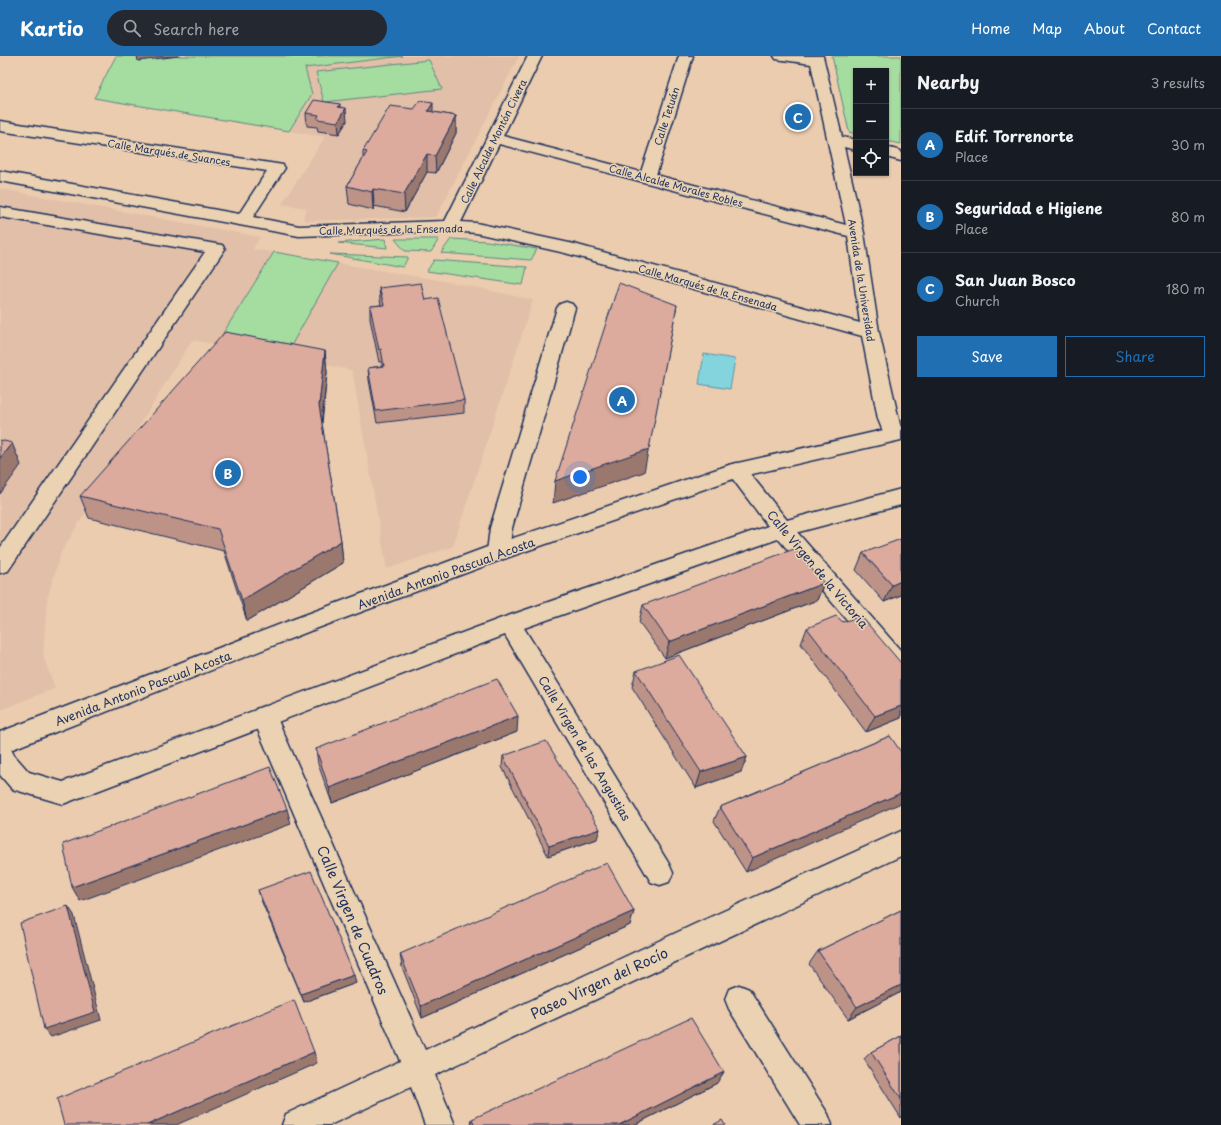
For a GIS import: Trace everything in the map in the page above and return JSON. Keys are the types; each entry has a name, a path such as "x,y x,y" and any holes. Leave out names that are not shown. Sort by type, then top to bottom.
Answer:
{"street":[{"name":"Calle Alcalde Montón Civera","path":"451,226 535,56"},
{"name":"Calle Tetuán","path":"647,177 686,56"},
{"path":"781,56 816,58"},
{"name":"Avenida de la Universidad","path":"816,58 856,233 870,332 888,419 897,433"},
{"name":"Calle Marqués de Suances","path":"0,126 276,168 243,220"},
{"name":"Calle Alcalde Morales Robles","path":"495,138 856,233"},
{"path":"834,140 853,144"},
{"path":"889,153 901,156"},
{"name":"Calle Marqués de la Ensenada","path":"0,176 243,220 299,232 451,226 476,228 568,248 870,332"},
{"path":"0,212 216,249 0,565"},
{"path":"498,552 501,528 566,308"},
{"name":"Avenida Antonio Pascual Acosta","path":"0,744 295,628 498,552 736,470 897,433"},
{"name":"Calle Virgen de la Victoria","path":"736,470 783,530 901,667"},
{"path":"0,754 5,763 21,781 63,793 510,624 783,530 901,498"},
{"name":"Calle Virgen de las Angustias","path":"510,624 660,873"},
{"name":"Calle Virgen de Cuadros","path":"264,716 418,1068 440,1125"},
{"name":"Paseo Virgen del Rocío","path":"297,1125 901,843"},
{"path":"739,999 816,1125"}],"shaded area":[{"path":"403,56 519,56 436,217 306,221 303,218 307,208 282,204 325,137 289,131 312,94 304,68"},
{"path":"0,189 260,237 253,249 455,283 533,300 453,546 387,569 352,370 192,340 61,552 47,599 43,656 55,688 0,710"}],"green space":[{"path":"116,56 403,56 305,68 312,94 289,131 94,98"},
{"path":"832,56 901,56 901,144 889,142 889,68 853,68 853,133 849,132"},
{"path":"429,60 442,89 324,102 316,72"},
{"path":"385,239 387,248 338,243"},
{"path":"395,239 439,239 431,252 405,251"},
{"path":"451,239 487,241 537,249 531,260 441,253"},
{"path":"274,252 338,263 288,351 220,338"},
{"path":"330,254 408,257 403,267"},
{"path":"434,260 527,267 523,285 427,271"}],"water":[{"path":"704,354 735,359 730,389 699,384"}],"building":[{"path":"314,100 340,104 338,107 346,108 338,122 317,119 319,115 306,113"},
{"path":"420,101 433,103 428,111 456,116 435,156 427,154 404,194 373,189 372,192 347,186 367,152 363,151 390,106 414,109"},
{"path":"421,283 425,300 438,298 464,400 376,411 368,368 384,366 381,349 379,350 370,306 384,305 379,288"},
{"path":"619,283 677,305 649,449 555,481"},
{"path":"225,332 325,351 319,405 341,541 242,600 218,529 80,496"},
{"path":"0,440 12,443 0,458"},
{"path":"901,539 901,581 892,585 863,553"},
{"path":"794,549 824,583 669,642 643,605"},
{"path":"836,616 843,622 861,616 901,663 901,706 875,716 807,628"},
{"path":"679,655 747,757 701,772 636,671"},
{"path":"497,679 518,716 329,788 316,749"},
{"path":"890,736 901,752 901,793 752,858 720,807"},
{"path":"546,741 600,829 549,846 503,756"},
{"path":"270,767 287,809 72,887 63,844"},
{"path":"607,863 634,911 421,1006 400,954"},
{"path":"311,871 354,975 301,994 258,890"},
{"path":"68,906 95,1012 44,1029 20,923"},
{"path":"901,910 901,985 857,1007 818,951"},
{"path":"294,1000 314,1052 147,1125 64,1125 57,1099"},
{"path":"691,1018 724,1072 619,1125 474,1125 472,1119"},
{"path":"901,1036 901,1099 871,1052"},
{"path":"722,1120 725,1125 713,1125"}],"place":[{"name":"San Juan Bosco","path":"798,117"},
{"name":"Edif. Torrenorte","path":"622,400"},
{"name":"Seguridad e Higiene","path":"228,473"}]}
